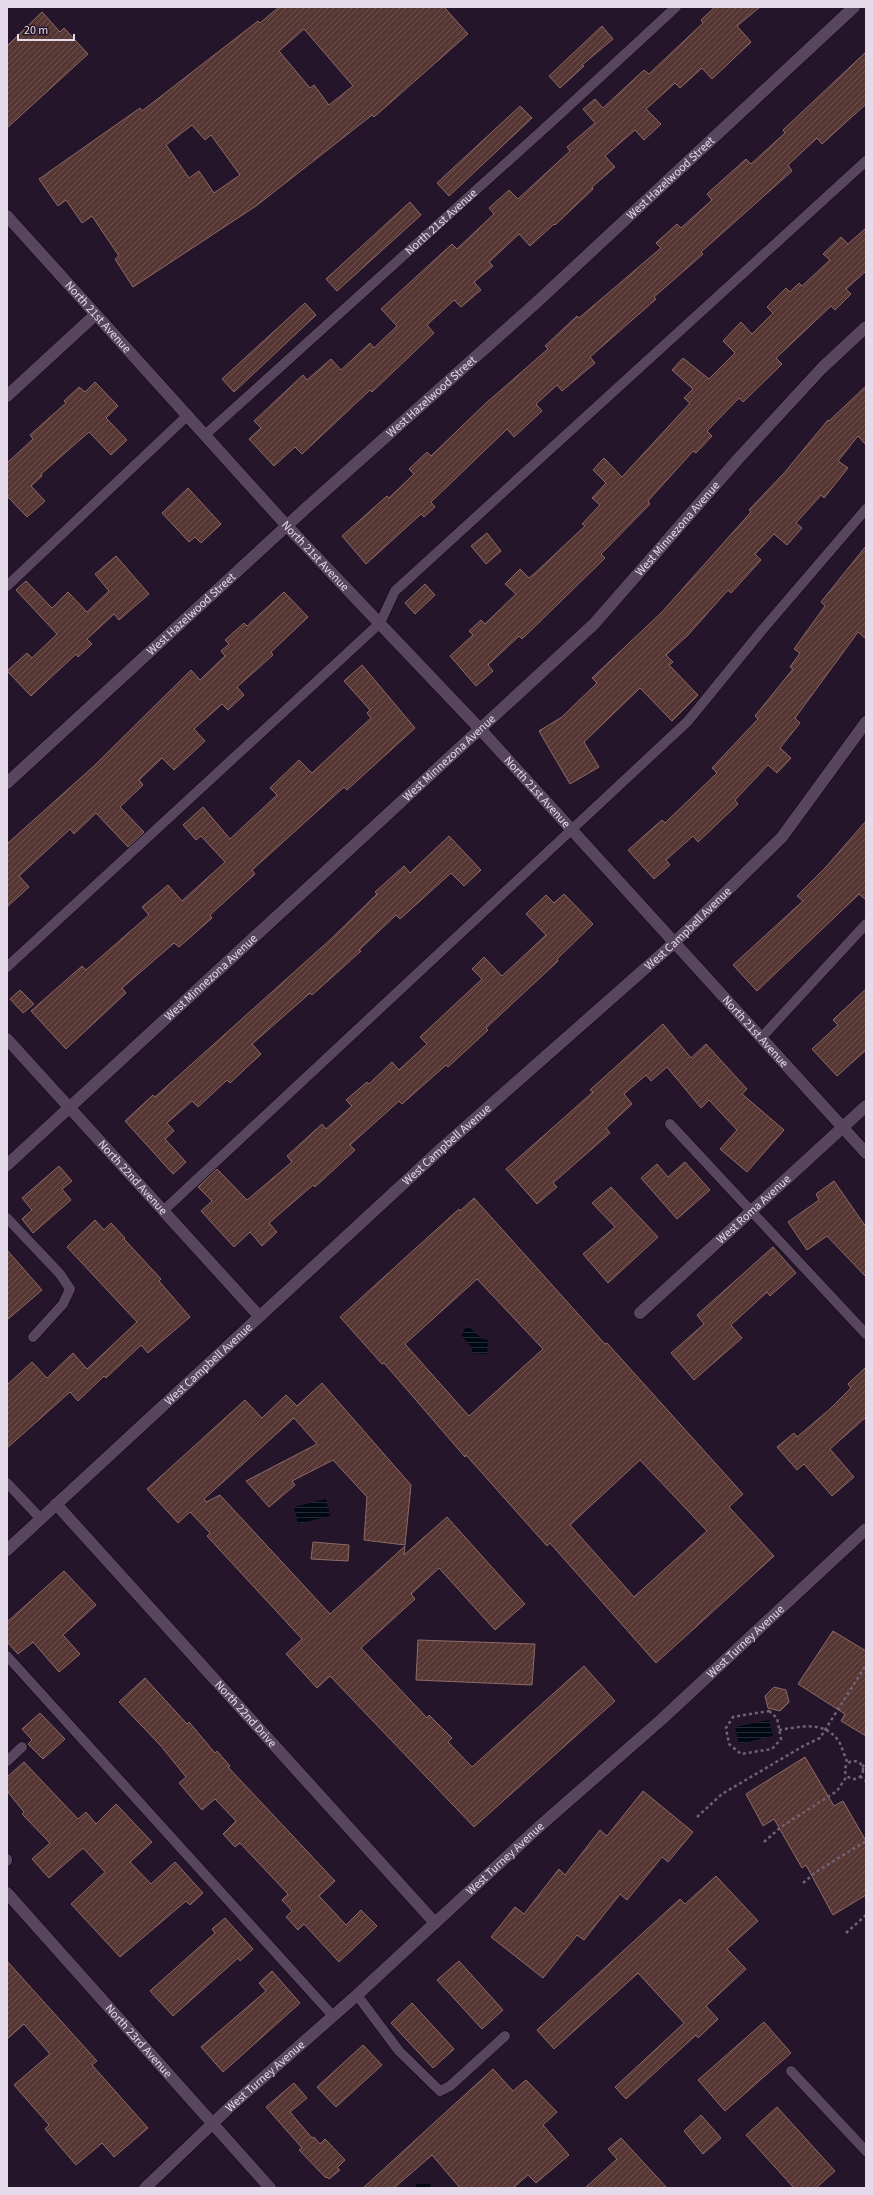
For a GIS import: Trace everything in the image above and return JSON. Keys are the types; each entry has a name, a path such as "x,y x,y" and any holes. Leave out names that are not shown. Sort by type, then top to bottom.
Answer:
{"street":[{"name":"West Hazelwood Street","path":"7,783 288,526 537,302 854,7"},
{"name":"North 21st Avenue","path":"7,216 95,315 288,526 480,729 866,1152"},
{"path":"7,396 95,315"},
{"name":"West Minnezona Avenue","path":"7,1165 262,933 594,624 738,459 822,368 866,327"},
{"name":"West Campbell Avenue","path":"7,1550 437,1153 674,943 782,837 866,722"},
{"name":"North 22nd Avenue","path":"7,1039 259,1316"},
{"name":"West Roma Avenue","path":"640,1313 866,1106"},
{"name":"North 22nd Drive","path":"56,1504 436,1923"},
{"name":"West Turney Avenue","path":"145,2188 213,2125 232,2105 357,1995 541,1825 662,1719 866,1529"},
{"name":"North 23rd Avenue","path":"7,1893 270,2188"}],"lane":[{"name":"North 21st Avenue","path":"205,435 676,7"},
{"path":"7,967 380,623 395,591 866,161"},
{"path":"7,586 188,415"},
{"path":"163,1211 688,721 763,629 866,509"},
{"path":"761,1038 866,924"},
{"path":"670,1124 866,1334"},
{"path":"7,1218 60,1274 70,1289 63,1304 33,1337"},
{"path":"7,1483 41,1518"},
{"path":"7,1656 333,2016"},
{"path":"7,1761 22,1747"},
{"path":"357,1995 399,2051 440,2091 450,2086 505,2036"},
{"path":"791,2071 866,2151"}],"path":[{"path":"697,1817 722,1794 804,1745 820,1738 866,1665"},
{"path":"769,1711 777,1718 779,1730 782,1739 772,1749 741,1754 729,1744 726,1728 733,1718 769,1711"},
{"path":"779,1730 808,1725 825,1729 838,1740 848,1763"},
{"path":"848,1763 857,1761 862,1767"},
{"path":"848,1763 844,1771 847,1776 852,1779 860,1776"},
{"path":"860,1776 862,1767 866,1764"},
{"path":"764,1842 781,1827 837,1791 847,1776"},
{"path":"860,1776 866,1781"},
{"path":"803,1882 816,1872 866,1841"},
{"path":"846,1933 866,1915"}],"shaded area":[{"path":"469,1327 482,1339 488,1340 487,1354 472,1353 472,1348 462,1336 462,1333"},
{"path":"326,1499 330,1516 298,1524 294,1507"},
{"path":"769,1720 773,1736 739,1744 735,1727"},
{"path":"417,2184 431,2184 430,2188 415,2188"}],"building":[{"path":"279,7 444,7 468,34 374,117 372,115 256,206 133,287 115,259 119,256 92,216 82,223 66,200 58,206 39,179 140,108 142,111 258,21 260,23","holes":["304,29 353,86 329,105 314,85 310,88 279,51","192,125 205,140 211,135 240,175 214,193 199,171 189,178 166,145"]},
{"path":"715,7 760,7 737,26 751,42 712,79 702,68 680,88 675,83 646,109 661,124 644,140 635,130 605,156 615,167 592,187 593,189 555,225 554,224 530,246 519,234 489,262 493,266 474,282 481,290 461,307 454,300 427,325 434,333 372,392 370,390 302,454 295,447 274,466 249,439 261,428 254,421 303,375 307,380 331,359 341,370 370,343 374,348 397,326 381,309 452,244 457,249 494,214 489,208 509,190 518,199 570,151 567,147 595,123 583,109 595,99 603,108 644,70 649,74 703,23 701,20"},
{"path":"42,12 60,32 64,28 88,54 7,128 7,46"},
{"path":"602,26 613,39 582,65 584,66 560,88 549,76"},
{"path":"866,52 866,104 822,144 817,138 788,165 792,171 701,252 703,254 654,297 656,299 590,357 595,363 562,391 557,385 536,404 542,411 514,437 507,429 431,502 435,507 424,517 421,514 366,564 342,536 387,496 389,498 414,474 409,469 427,452 431,456 485,404 548,349 545,346 577,316 579,318 661,248 656,243 677,224 681,228 712,200 707,194 746,159 751,164 785,133 783,130"},
{"path":"520,106 532,118 449,196 437,183"},
{"path":"410,202 421,215 337,291 326,279"},
{"path":"866,228 866,271 846,289 851,294 835,310 831,306 776,358 782,364 743,402 739,398 707,431 712,436 696,453 693,451 648,501 650,504 601,554 605,558 522,639 519,636 488,665 493,671 476,686 450,656 473,635 469,631 481,620 485,624 516,594 505,584 520,569 529,578 585,526 582,524 600,505 592,498 606,483 593,470 604,458 622,477 690,403 684,398 693,389 672,370 683,358 709,379 735,353 723,341 741,322 752,334 773,313 767,307 786,288 790,292 799,283 802,286 830,260 823,254 841,237 848,244"},
{"path":"305,303 316,315 234,392 222,379"},
{"path":"95,382 118,406 106,418 127,440 111,455 89,432 41,474 42,476 31,486 45,501 27,517 7,496 7,463 33,439 30,435 66,403 64,401 79,387 85,392"},
{"path":"866,386 866,445 858,436 838,461 848,468 824,498 821,495 796,523 802,528 787,545 774,534 755,554 761,560 731,593 728,590 688,635 666,655 673,662 669,665 698,695 672,721 640,688 584,742 599,767 570,784 539,731 562,717 597,683 592,678 662,612 751,512 749,510 785,472 828,420 829,421"},
{"path":"188,488 221,524 201,543 195,537 189,542 162,513"},
{"path":"487,533 501,551 486,564 471,546"},
{"path":"866,546 866,639 858,632 795,718 800,723 780,748 791,758 777,773 768,765 735,800 738,804 698,842 693,836 666,860 670,865 654,879 628,850 662,820 665,823 717,773 712,768 758,719 755,716 793,669 790,667 800,653 794,649 825,606 821,602"},
{"path":"116,556 149,594 119,620 114,614 87,639 92,644 78,657 76,654 31,696 7,671 27,653 32,658 57,634 16,590 26,581 52,608 68,592 87,612 109,591 95,574"},
{"path":"425,584 435,595 415,614 405,603"},
{"path":"284,592 308,617 271,652 273,655 237,687 244,695 228,710 222,704 194,729 205,741 174,770 162,758 139,780 143,785 120,807 144,832 128,847 96,813 74,834 70,829 19,876 29,887 7,907 7,844 94,766 191,670 200,680 225,656 221,651 229,644 225,640 244,623 247,626"},
{"path":"362,665 415,728 347,790 344,787 252,870 255,874 210,915 212,918 179,947 174,943 122,988 126,993 66,1049 31,1011 82,966 86,970 149,915 142,907 168,885 182,901 225,862 201,836 196,840 183,825 203,807 230,839 277,795 270,788 299,760 312,773 371,718 367,713 370,710 344,681"},
{"path":"866,821 866,900 859,894 757,991 733,965 803,901 797,896 826,867"},
{"path":"449,836 481,870 464,886 451,873 400,919 396,915 359,950 361,951 312,995 310,993 252,1044 261,1054 230,1083 227,1080 198,1107 192,1101 167,1123 174,1131 165,1139 186,1162 173,1174 125,1121 153,1095 155,1097 331,939 377,894 375,892 404,866 410,873"},
{"path":"564,894 593,924 557,959 558,961 486,1028 488,1030 448,1067 446,1065 402,1104 399,1101 350,1145 355,1150 315,1187 313,1185 269,1223 277,1232 262,1246 250,1232 234,1247 201,1211 212,1201 198,1187 217,1169 247,1200 292,1162 287,1156 322,1124 326,1129 352,1106 346,1100 367,1082 369,1084 392,1062 399,1070 427,1044 420,1037 482,979 472,969 484,957 502,976 546,935 526,914 546,895 554,903"},
{"path":"866,989 866,1050 837,1076 812,1049 838,1025 833,1020"},
{"path":"20,990 34,1004 23,1013 10,999"},
{"path":"663,1024 691,1058 706,1044 747,1089 742,1094 784,1130 747,1172 720,1149 737,1130 709,1100 701,1108 667,1067 651,1081 646,1075 624,1094 632,1104 606,1128 610,1133 553,1183 557,1187 537,1204 506,1169 593,1092 590,1090"},
{"path":"685,1162 710,1190 677,1219 641,1178 657,1164 668,1177"},
{"path":"59,1166 72,1181 62,1189 71,1200 33,1233 22,1219 32,1210 22,1198"},
{"path":"834,1181 866,1227 866,1277 827,1236 807,1250 788,1222 819,1200 816,1194"},
{"path":"611,1187 658,1237 608,1283 583,1254 615,1227 592,1203"},
{"path":"474,1198 605,1344 607,1343 743,1494 729,1507 774,1556 656,1663 550,1543 547,1546 466,1455 465,1457 384,1363 382,1364 340,1317 459,1209 460,1211","holes":["477,1279 543,1349 469,1416 405,1344","640,1460 707,1531 634,1597 570,1525"]},
{"path":"95,1220 104,1230 111,1223 161,1279 159,1281 190,1317 148,1353 141,1345 106,1378 104,1376 78,1401 70,1392 7,1448 7,1385 32,1362 47,1378 73,1353 87,1369 137,1322 67,1247"},
{"path":"773,1247 796,1273 770,1296 767,1292 731,1325 742,1338 694,1380 671,1353 704,1324 697,1315"},
{"path":"7,1250 42,1290 7,1320"},
{"path":"866,1367 866,1417 830,1449 854,1477 832,1496 804,1464 797,1470 777,1447 794,1433 797,1437 830,1409 851,1388 848,1384"},
{"path":"322,1383 411,1485 405,1545 364,1540 367,1497 333,1460 292,1481 295,1485 269,1507 246,1481 317,1444 294,1418 204,1499 206,1502 220,1495 330,1614 405,1546 404,1555 447,1517 525,1604 495,1630 439,1568 411,1594 415,1599 361,1648 427,1718 429,1715 452,1738 448,1742 472,1767 584,1666 615,1701 474,1827 330,1676 317,1688 286,1654 302,1639 207,1536 210,1533 190,1512 178,1523 147,1489 245,1400 262,1418 286,1395 297,1406"},
{"path":"313,1542 349,1545 348,1561 311,1559"},
{"path":"64,1571 96,1605 63,1635 80,1654 59,1672 33,1642 18,1654 7,1642 7,1622"},
{"path":"833,1631 866,1651 866,1736 841,1721 845,1714 798,1684"},
{"path":"418,1640 535,1644 532,1685 416,1680"},
{"path":"145,1678 187,1724 189,1722 215,1753 217,1751 230,1766 228,1767 335,1881 319,1896 346,1925 361,1910 377,1926 339,1962 304,1924 298,1930 286,1917 292,1911 282,1900 288,1894 240,1843 235,1847 223,1834 236,1821 215,1799 202,1810 179,1783 186,1777 161,1746 119,1702"},
{"path":"774,1687 786,1690 789,1702 780,1711 768,1708 765,1696"},
{"path":"40,1713 65,1739 43,1759 28,1744 32,1740 22,1729"},
{"path":"805,1757 834,1806 843,1801 866,1841 866,1895 833,1915 806,1865 802,1868 774,1819 763,1826 746,1794"},
{"path":"24,1762 78,1819 86,1812 96,1824 116,1804 152,1842 130,1862 151,1884 175,1862 203,1893 190,1905 186,1901 120,1957 71,1904 105,1872 83,1848 49,1878 32,1859 50,1843 22,1814 24,1812 7,1791 7,1777"},
{"path":"643,1791 693,1832 668,1862 662,1857 627,1900 620,1894 584,1940 577,1935 543,1978 491,1937 515,1907 524,1914 559,1869 565,1875 600,1830 607,1836"},
{"path":"716,1876 758,1921 727,1949 746,1969 706,2006 718,2019 698,2038 696,2035 626,2099 615,2087 684,2023 638,1973 554,2049 537,2030 680,1899 685,1904"},
{"path":"225,1918 253,1949 240,1961 238,1958 173,2016 150,1991 215,1933 212,1929"},
{"path":"7,1961 97,2061 92,2065 148,2128 114,2157 102,2143 76,2165 45,2129 49,2125 14,2085 50,2054 24,2024 7,2039"},
{"path":"459,1961 503,2010 482,2029 437,1980"},
{"path":"272,1971 300,2003 223,2072 201,2047 266,1991 259,1983"},
{"path":"412,2003 454,2049 433,2068 391,2023"},
{"path":"764,2022 791,2053 725,2111 698,2080"},
{"path":"363,2045 382,2065 336,2107 317,2087"},
{"path":"493,2069 513,2091 526,2080 557,2112 543,2125 569,2155 536,2183 528,2175 513,2188 460,2188 432,2155 394,2188 363,2188"},
{"path":"294,2083 307,2098 290,2112 312,2138 314,2137 320,2144 325,2139 345,2160 337,2168 340,2170 329,2179 327,2177 326,2178 299,2150 302,2148 266,2107"},
{"path":"777,2107 835,2171 816,2188 794,2188 746,2135"},
{"path":"701,2115 721,2138 703,2154 684,2131"},
{"path":"621,2138 667,2188 585,2188 617,2159 608,2149"}]}
